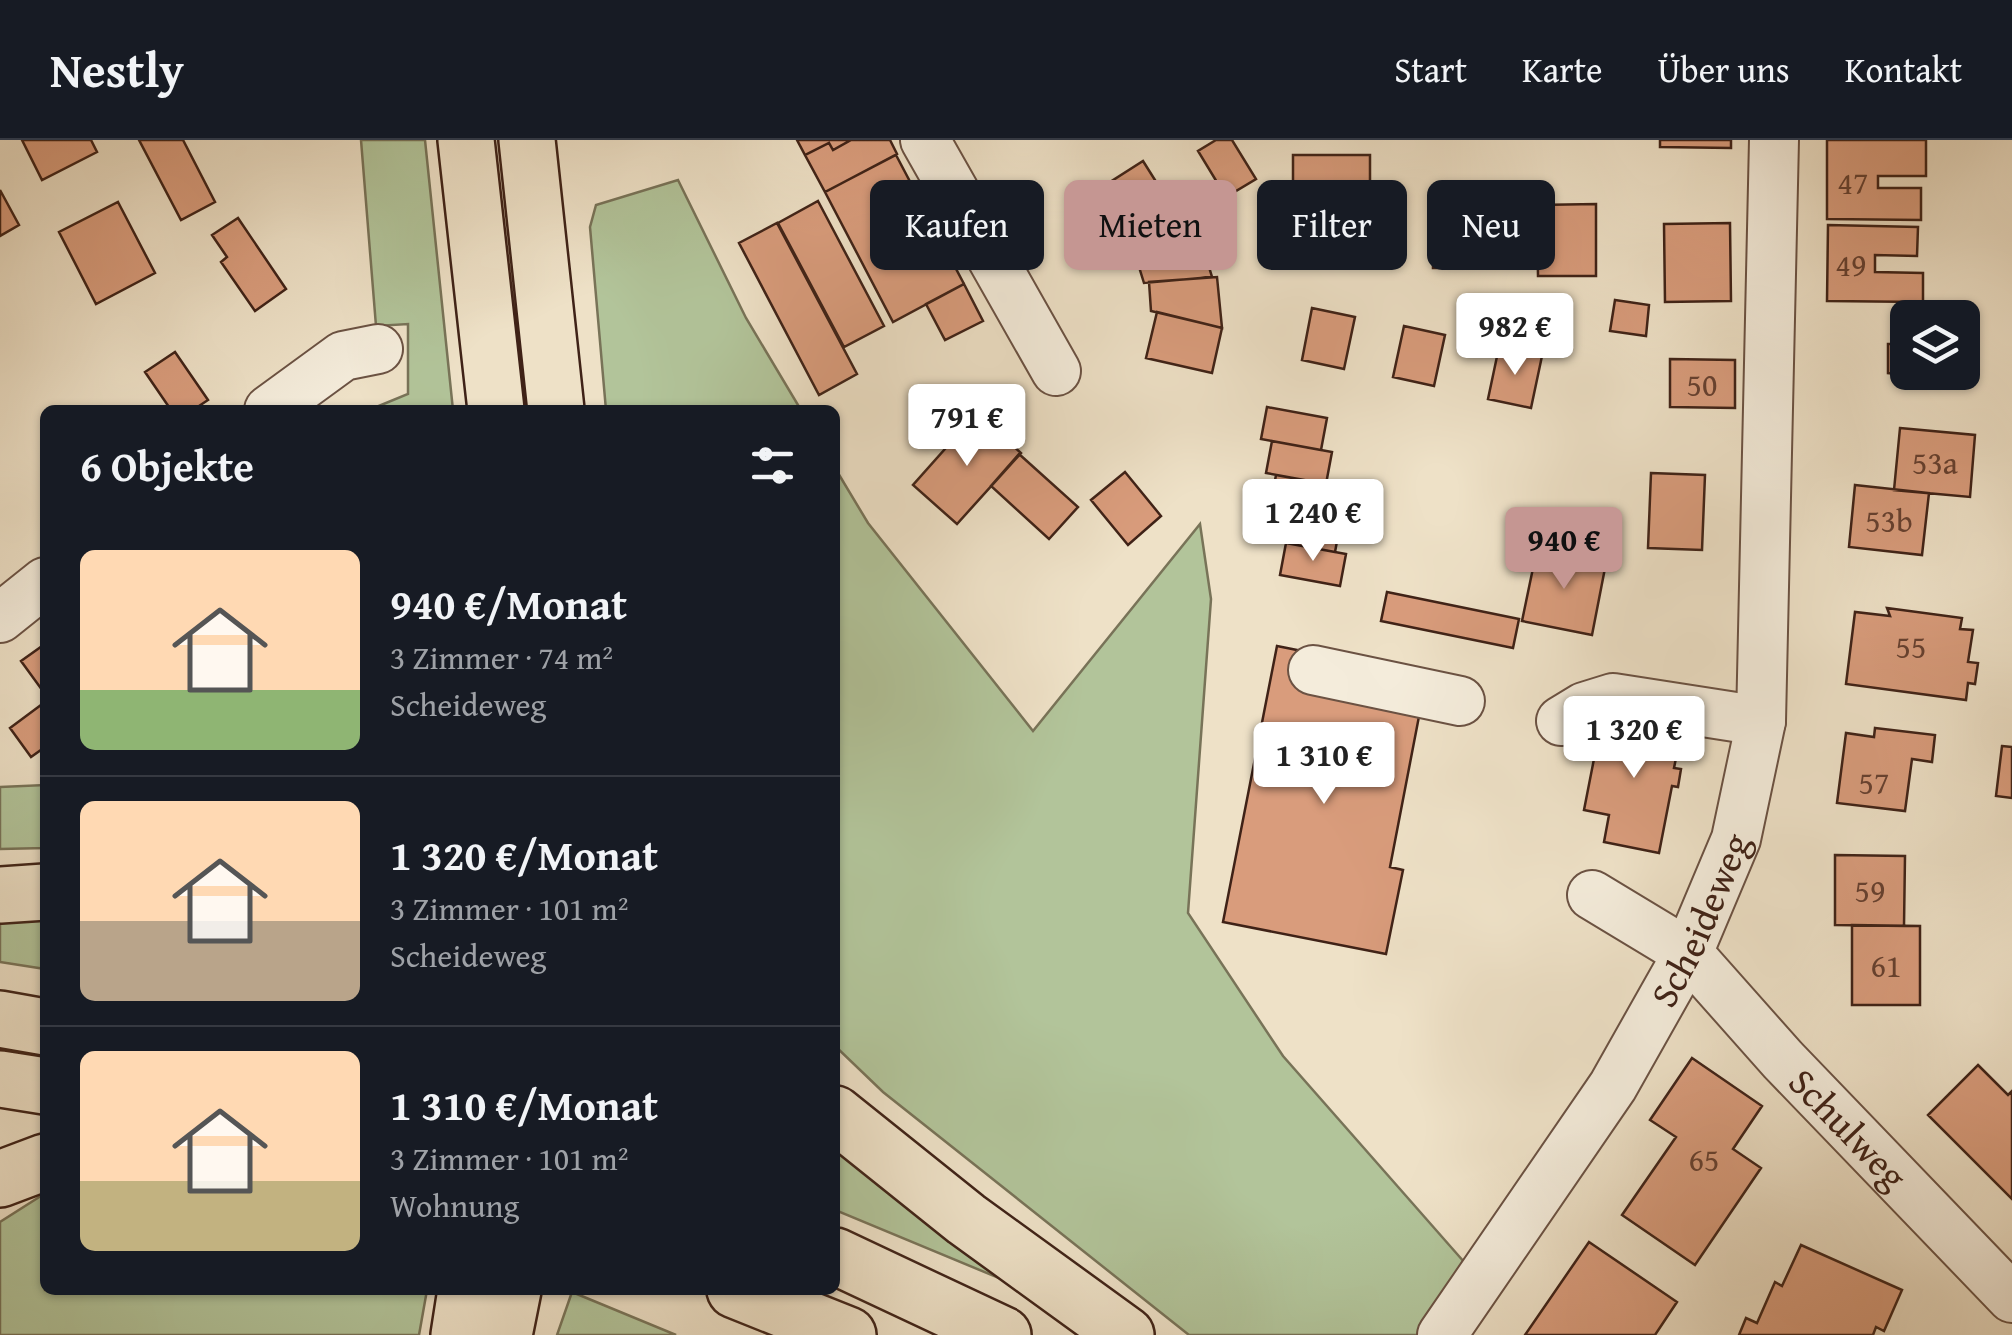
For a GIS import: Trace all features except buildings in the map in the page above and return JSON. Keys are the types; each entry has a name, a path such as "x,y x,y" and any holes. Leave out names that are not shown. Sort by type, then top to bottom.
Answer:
{"highway":[{"path":"466,140 494,400"},
{"path":"526,140 553,398"},
{"path":"0,894 40,892"},
{"path":"0,1019 40,1026"},
{"path":"0,1079 40,1085"},
{"path":"840,1118 966,1219 1126,1335"},
{"path":"0,1179 40,1164"},
{"path":"840,1258 1003,1335"},
{"path":"459,1335 465,1295"},
{"path":"504,1335 512,1295"},
{"path":"748,1295 848,1335"}],"street":[{"path":"925,140 1056,371"},
{"name":"Scheideweg","path":"1442,1335 1612,1086 1688,953 1736,839 1761,721 1774,140"},
{"path":"276,405 344,356 378,349"},
{"path":"0,618 40,586"},
{"path":"1314,670 1460,701"},
{"path":"1561,721 1584,707 1613,698 1761,721"},
{"name":"Schulweg","path":"1592,895 1688,953 1782,1060 2012,1298"}],"green space":[{"path":"361,140 425,140 452,405 381,405 408,394 408,324 376,326"},
{"path":"678,180 746,318 798,405 606,405 590,227 596,205"},
{"path":"840,476 868,523 1033,731 1200,524 1211,599 1188,913 1283,1056 1465,1263 1418,1335 1189,1335 883,1092 840,1051"},
{"path":"40,785 40,848 0,849 0,787"},
{"path":"40,906 40,968 0,962 0,908"},
{"path":"840,1137 1023,1288 840,1212"},
{"path":"40,1197 40,1295 426,1295 419,1335 0,1335 0,1222"},
{"path":"571,1295 579,1295 676,1335 557,1335"}]}
